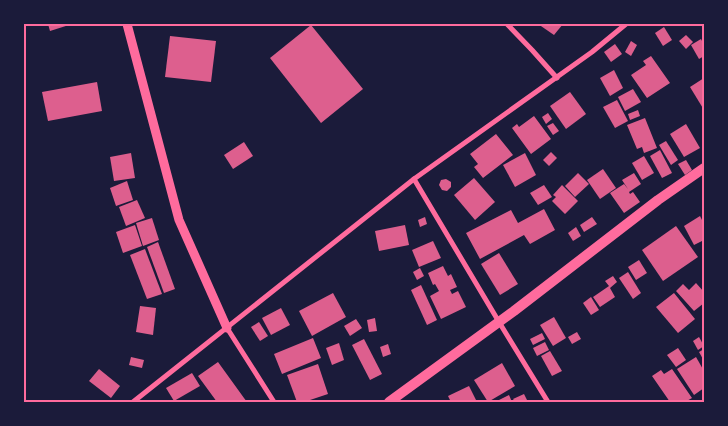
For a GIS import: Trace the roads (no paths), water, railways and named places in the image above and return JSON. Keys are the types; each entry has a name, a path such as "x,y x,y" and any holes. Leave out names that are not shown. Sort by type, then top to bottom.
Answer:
{"highway":[{"path":"389,402 658,200 704,168"}],"main road":[{"path":"127,24 179,220 227,328"}],"street":[{"path":"507,24 557,78"},
{"path":"132,402 414,179 557,78 626,24"},
{"path":"414,179 498,322 548,402"},
{"path":"227,328 274,402"}]}
